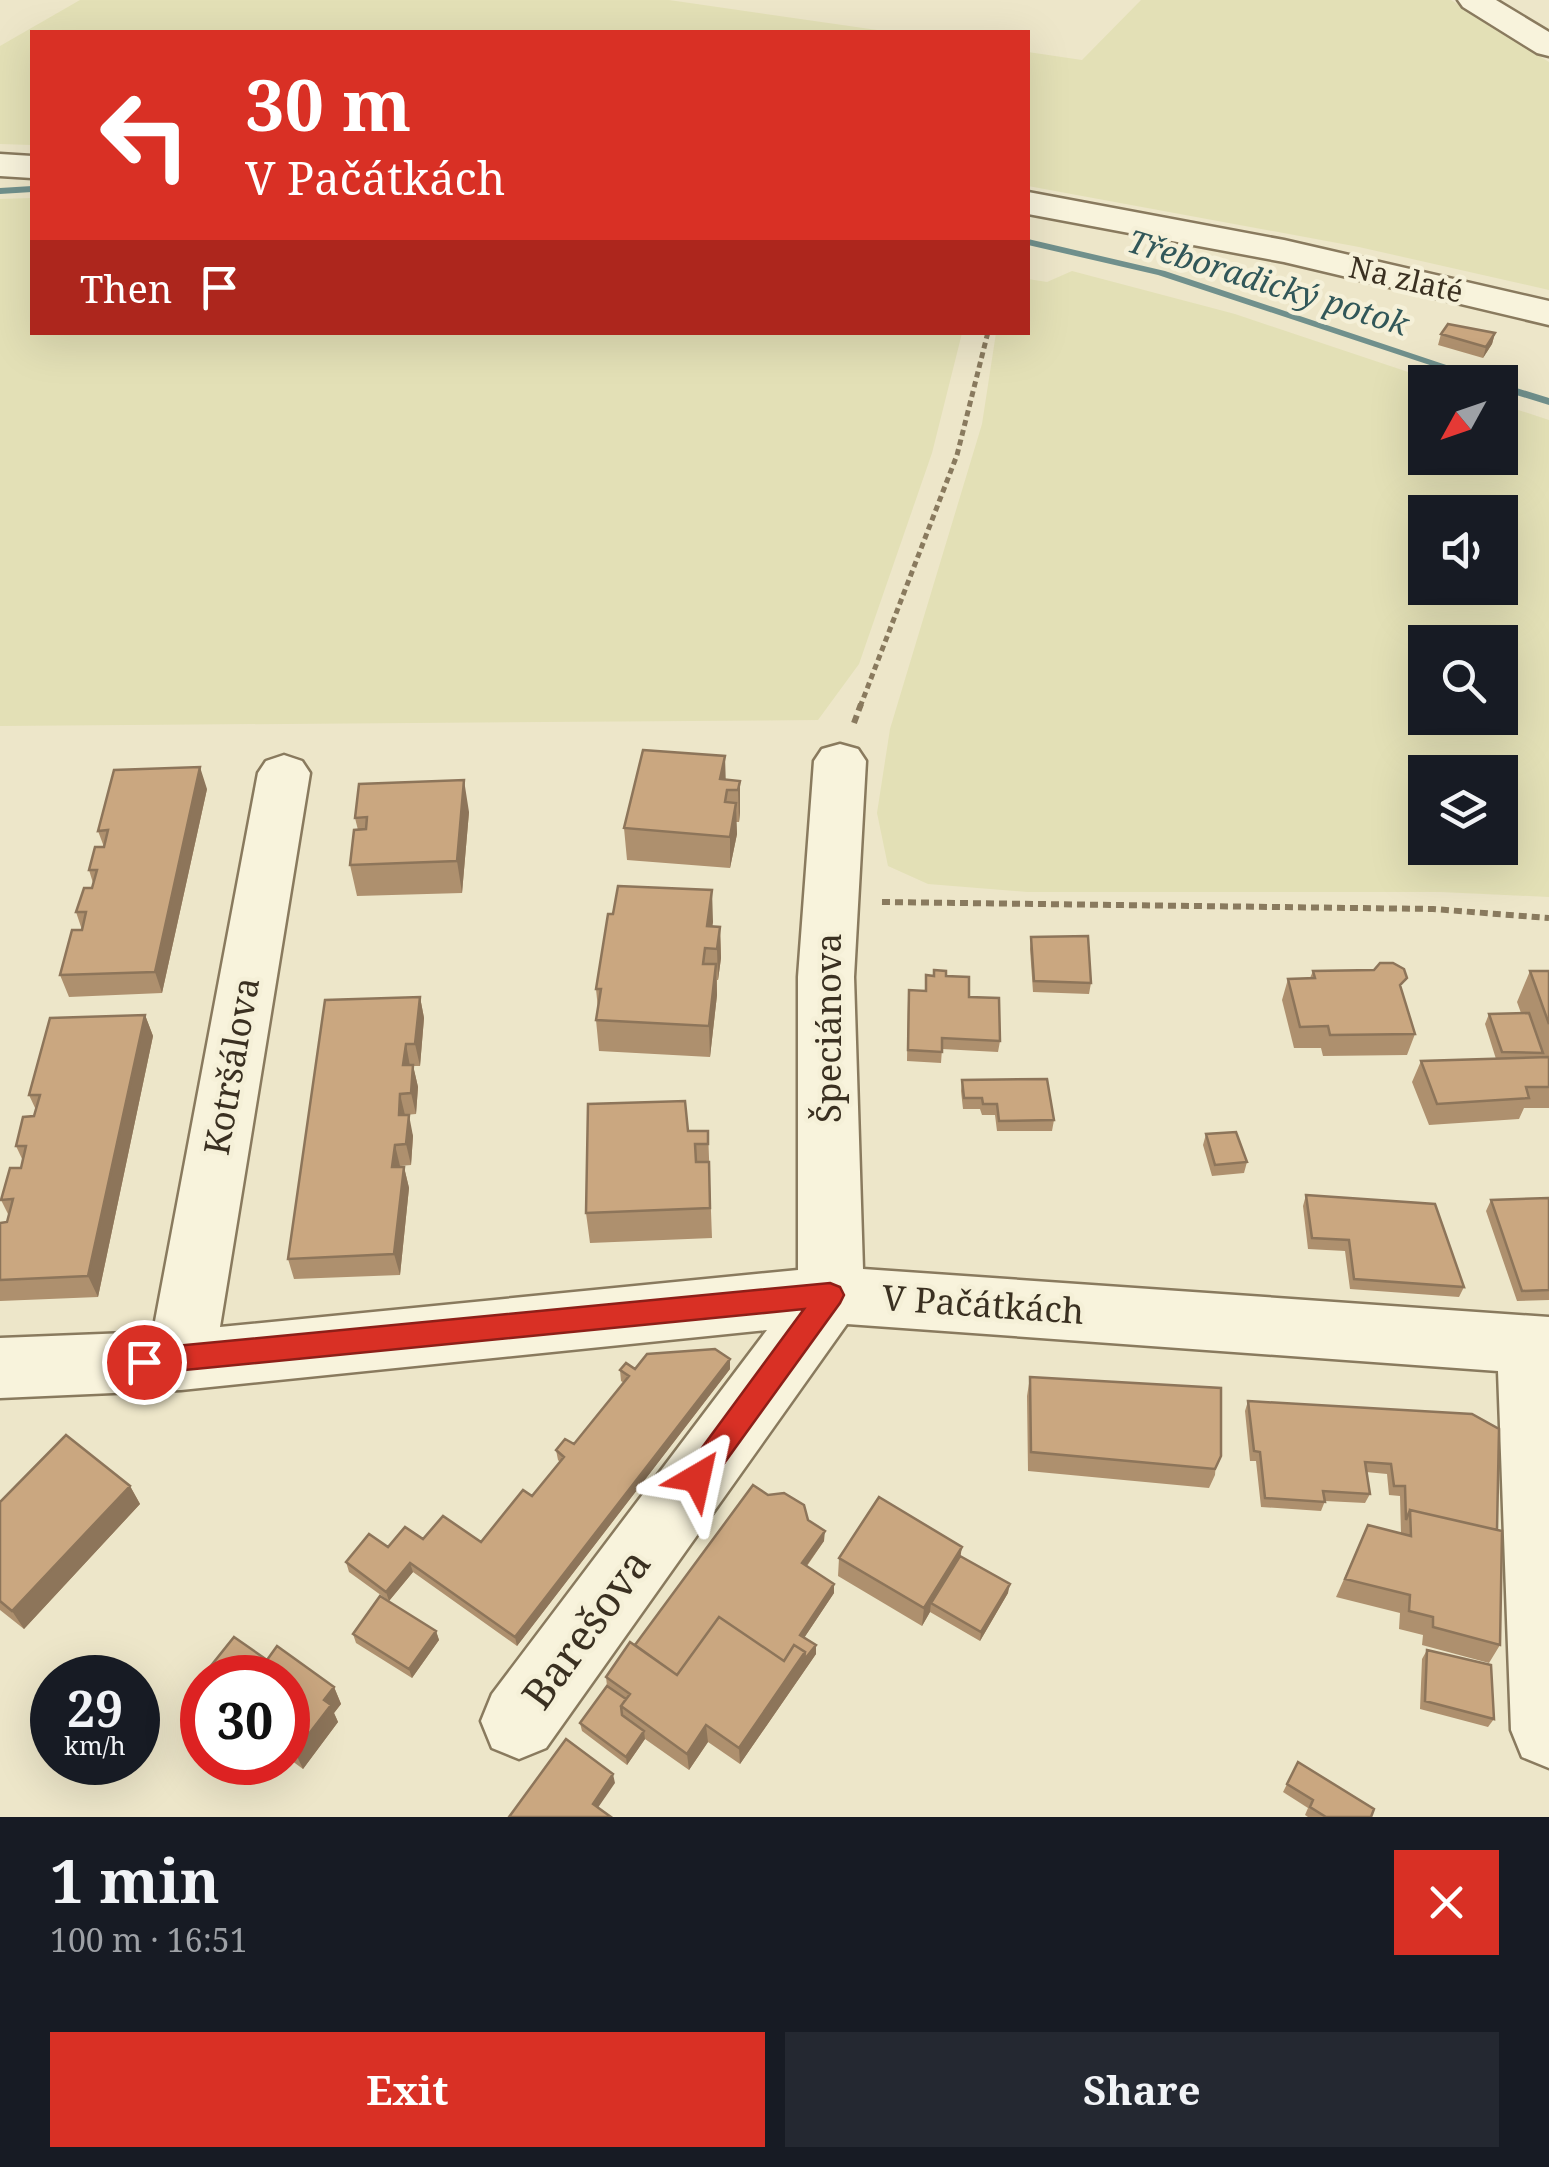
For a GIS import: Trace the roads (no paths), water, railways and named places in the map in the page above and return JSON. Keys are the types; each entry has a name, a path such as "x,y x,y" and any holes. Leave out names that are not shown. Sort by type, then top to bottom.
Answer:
{"street":[{"path":"1474,0 1549,46"},
{"path":"0,165 30,166"},
{"name":"Na zlaté","path":"1030,204 1284,251 1549,313"},
{"name":"Špeciánova","path":"830,1295 826,977 840,761"},
{"name":"Kotršálova","path":"181,1360 284,773"},
{"name":"V Pačátkách","path":"0,1368 181,1360 830,1295 1540,1344"},
{"name":"Barešova","path":"519,1721 830,1295"},
{"path":"1540,1344 1549,1730"}],"waterway":[{"name":"Třeboradický potok","path":"0,191 30,189"},
{"name":"Třeboradický potok","path":"1030,242 1161,273 1440,365"},
{"name":"Třeboradický potok","path":"1518,392 1549,402"}]}
